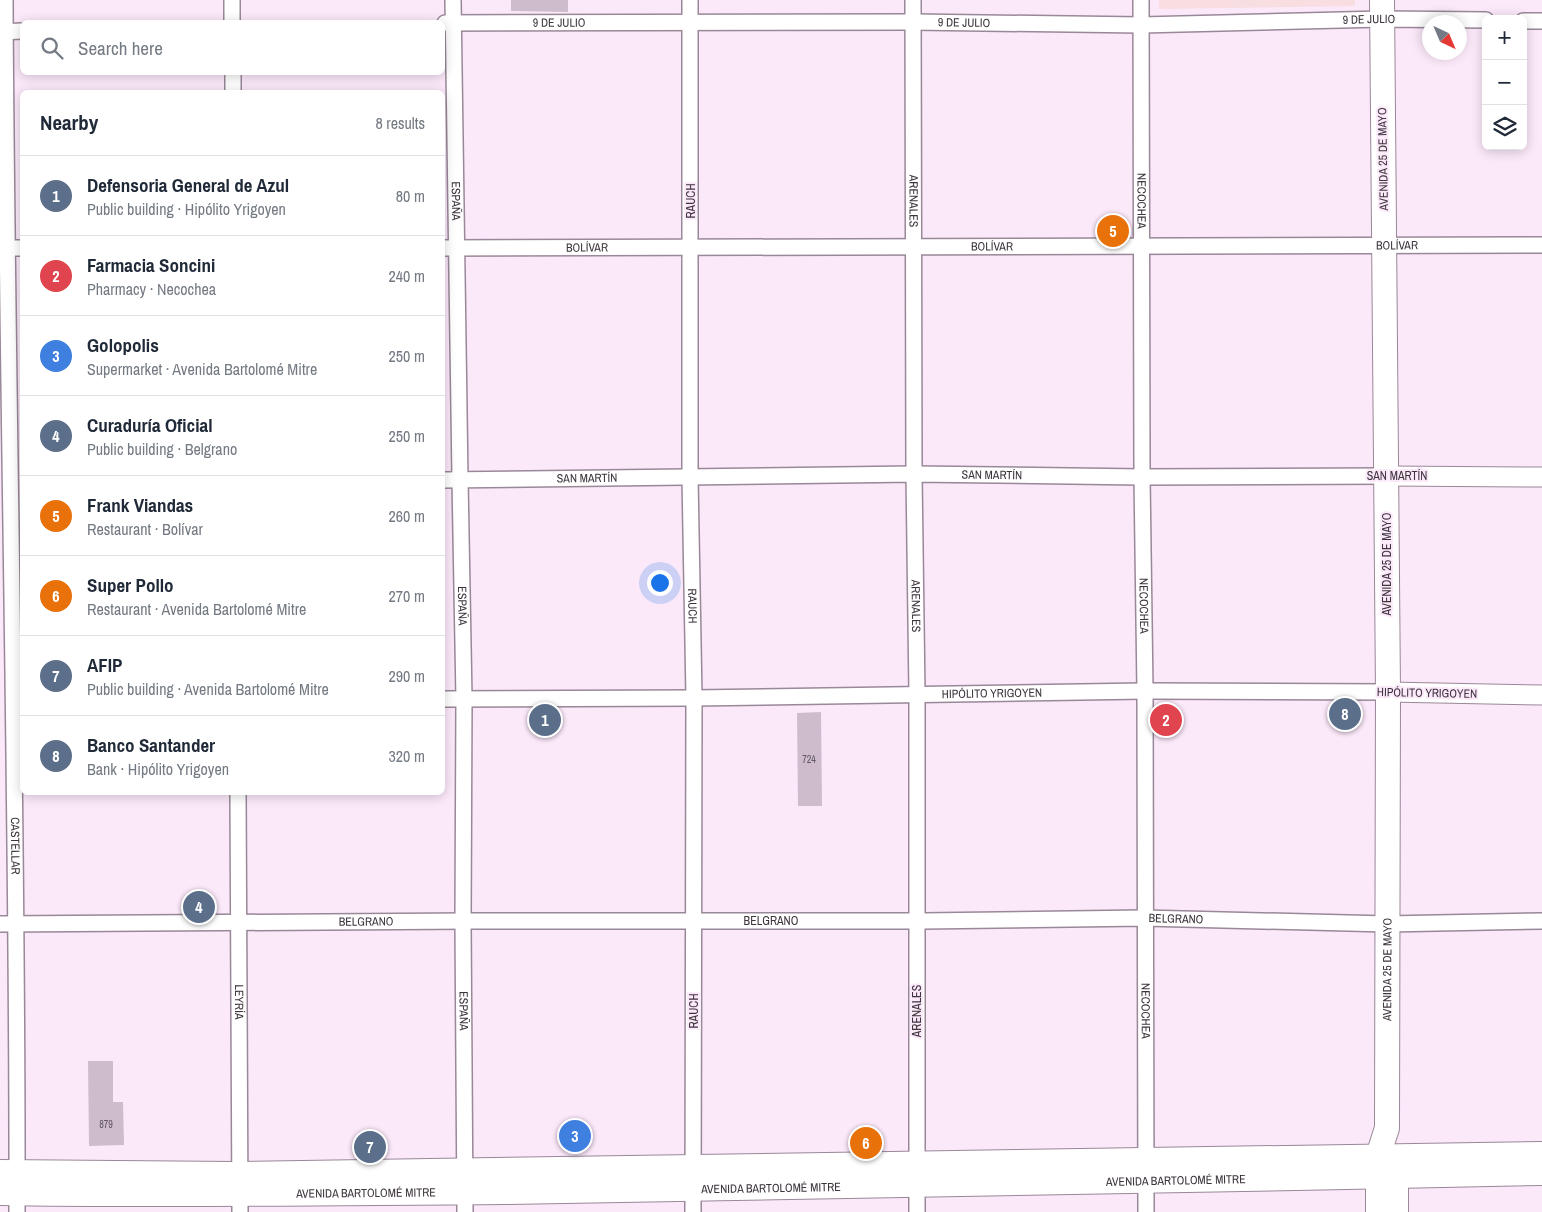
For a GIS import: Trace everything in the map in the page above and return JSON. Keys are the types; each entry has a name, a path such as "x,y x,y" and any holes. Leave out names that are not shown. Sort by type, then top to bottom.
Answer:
{"main road":[{"name":"AVENIDA 25 DE MAYO","path":"1382,10 1388,692 1387,1166 1396,1212"},
{"name":"AVENIDA BARTOLOMÉ MITRE","path":"10,1189 240,1194 694,1190 918,1175 1387,1166 1542,1154"},
{"name":"AVENIDA 25 DE MAYO","path":"1378,1212 1387,1166"},
{"name":"AVENIDA BARTOLOMÉ MITRE","path":"1387,1166 1542,1173"}],"street":[{"name":"CASTELLAR","path":"5,0 3,31 4,248 11,481 16,924 10,1189"},
{"path":"232,0 232,20"},
{"name":"ESPAÑA","path":"453,0 448,23 450,248 460,480 464,699 465,1192"},
{"name":"RAUCH","path":"690,0 690,477 694,698 694,1190"},
{"name":"ARENALES","path":"913,0 914,474 917,694 917,1212"},
{"name":"NECOCHEA","path":"1141,0 1146,1212"},
{"name":"9 DE JULIO","path":"448,23 913,22 1141,25 1382,10 1482,20"},
{"path":"1527,21 1542,21"},
{"path":"3,31 20,31"},
{"path":"232,75 233,90"},
{"name":"BOLÍVAR","path":"450,248 1542,245"},
{"path":"4,248 20,248"},
{"name":"SAN MARTÍN","path":"445,480 914,474 1142,477 1542,477"},
{"name":"HIPÓLITO YRIGOYEN","path":"445,699 694,698 1145,691 1542,695"},
{"name":"LEYRÍA","path":"238,795 240,1194"},
{"name":"BELGRANO","path":"0,924 694,920 917,921 1144,918 1387,924 1542,921"}],"shaded area":[{"path":"1159,0 1355,0 1355,6 1159,9"}],"building":[{"path":"511,0 568,0 568,12 511,11"},
{"path":"821,712 822,806 798,806 797,713"},
{"path":"88,1061 113,1061 113,1102 123,1102 124,1145 89,1146"}],"place":[{"name":"Frank Viandas","path":"1113,231"},
{"name":"Banco Santander","path":"1345,714"},
{"name":"Defensoria General de Azul","path":"545,720"},
{"name":"Farmacia Soncini","path":"1166,720"},
{"name":"Curaduría Oficial","path":"199,907"},
{"name":"Golopolis","path":"575,1136"},
{"name":"Super Pollo","path":"866,1143"},
{"name":"AFIP","path":"370,1147"}]}
